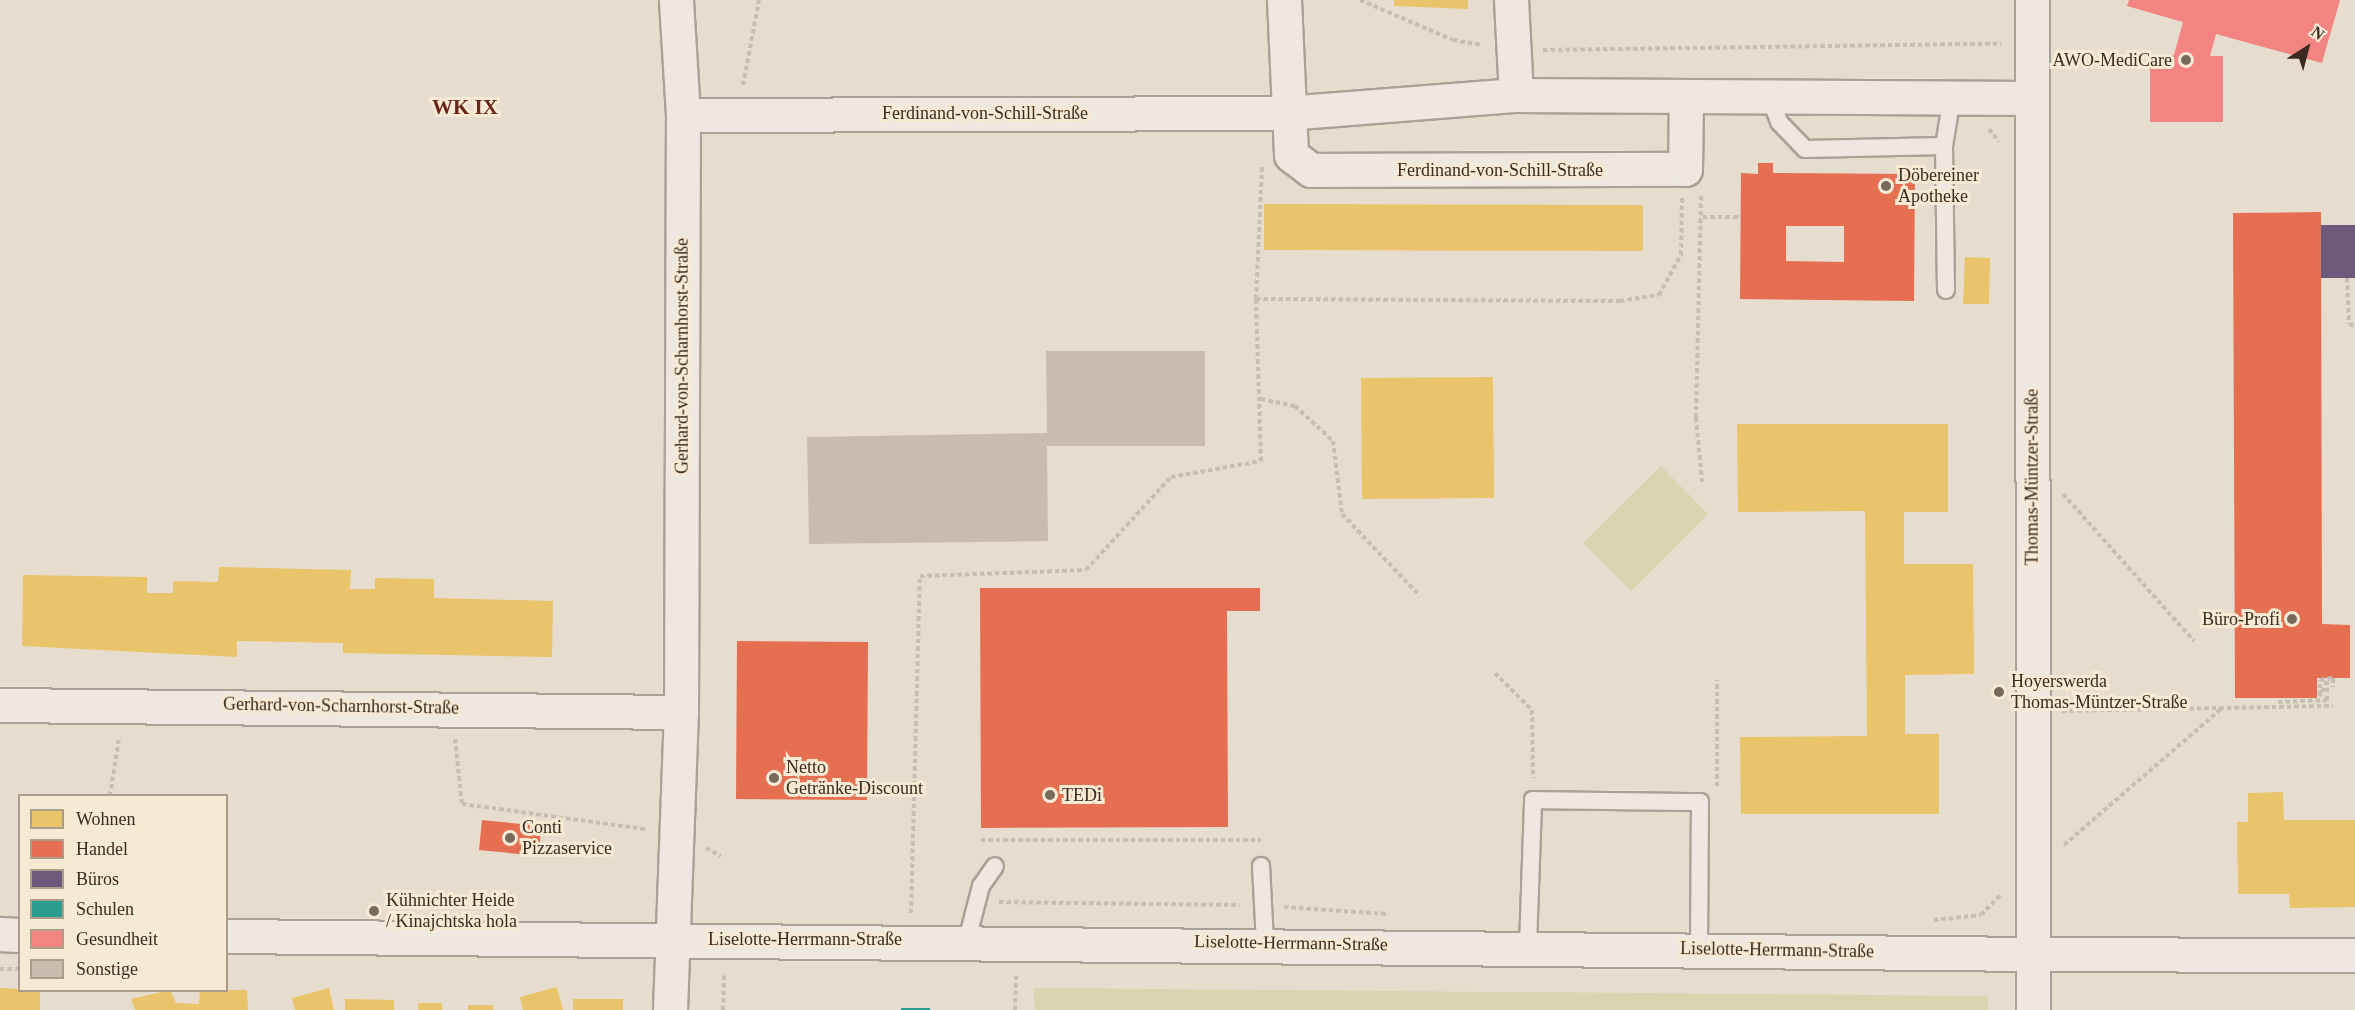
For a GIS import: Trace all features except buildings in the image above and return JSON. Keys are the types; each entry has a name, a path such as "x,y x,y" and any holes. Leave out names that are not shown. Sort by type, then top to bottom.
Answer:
{"street":[{"name":"Gerhard-von-Scharnhorst-Straße","path":"670,1010 670,938 680,835 681,712 683,115 676,0"},
{"name":"Ferdinand-von-Schill-Straße","path":"1284,0 1274,113 1291,155 1311,170 1685,170"},
{"path":"1512,0 1511,50 1516,95"},
{"name":"Thomas-Müntzer-Straße","path":"2032,0 2033,1010"},
{"name":"Ferdinand-von-Schill-Straße","path":"683,115 738,113 1274,113 1516,95 1686,98 2031,98"},
{"path":"1685,170 1686,98"},
{"name":"Gerhard-von-Scharnhorst-Straße","path":"0,705 452,707 681,712"},
{"path":"0,934 18,934"},
{"name":"Liselotte-Herrmann-Straße","path":"228,936 911,939 2032,954 2355,955"}],"lane":[{"path":"1946,290 1944,146 1952,97"},
{"path":"1770,98 1779,122 1805,148 1944,146"},
{"path":"1528,946 1533,800 1700,802 1699,949"},
{"path":"967,940 976,902 995,866"},
{"path":"1261,866 1265,943"}],"path":[{"path":"738,113 759,0"},
{"path":"1360,0 1453,40 1511,50 1949,48 2003,44 2003,33"},
{"path":"911,939 920,576 1086,570 1171,477 1262,461 1256,299 1274,113"},
{"path":"1981,123 1996,135 2003,151"},
{"path":"1256,299 1620,301 1659,295 1681,255 1685,170 1699,175 1703,217 1696,418 1702,482"},
{"path":"1703,217 1741,216"},
{"path":"2347,278 2349,324 2355,326"},
{"path":"1261,399 1295,406 1333,441 1342,514 1420,596"},
{"path":"2057,486 2194,641"},
{"path":"1495,673 1533,710 1533,800"},
{"path":"2278,702 2327,700 2327,681 2320,696 2320,680 2333,678 2333,687"},
{"path":"110,794 124,704"},
{"path":"2058,711 2334,706"},
{"path":"452,707 462,804 680,835 721,856"},
{"path":"2058,849 2222,708"},
{"path":"981,840 1261,840"},
{"path":"1923,921 1981,915 2007,883"},
{"path":"976,902 1263,905 1392,914"},
{"path":"0,969 18,969"},
{"path":"722,973 723,1010"},
{"path":"1016,976 1016,1010"}],"shaded area":[{"path":"1661,466 1708,514 1631,591 1583,543"},
{"path":"1033,988 1988,996 1988,1010 1035,1010"}],"place":[{"name":"AWO-MediCare","path":"2186,60"},
{"name":"Döbereiner Apotheke","path":"1886,186"},
{"name":"Büro-Profi","path":"2292,619"},
{"name":"Hoyerswerda Thomas-Müntzer-Straße","path":"1999,692"},
{"name":"Netto Getränke-Discount","path":"774,778"},
{"name":"TEDi","path":"1050,795"},
{"name":"Conti Pizzaservice","path":"510,838"},
{"name":"Kühnichter Heide / Kinajchtska hola","path":"374,911"}],"district":[{"name":"WK IX","path":"465,107"}]}
